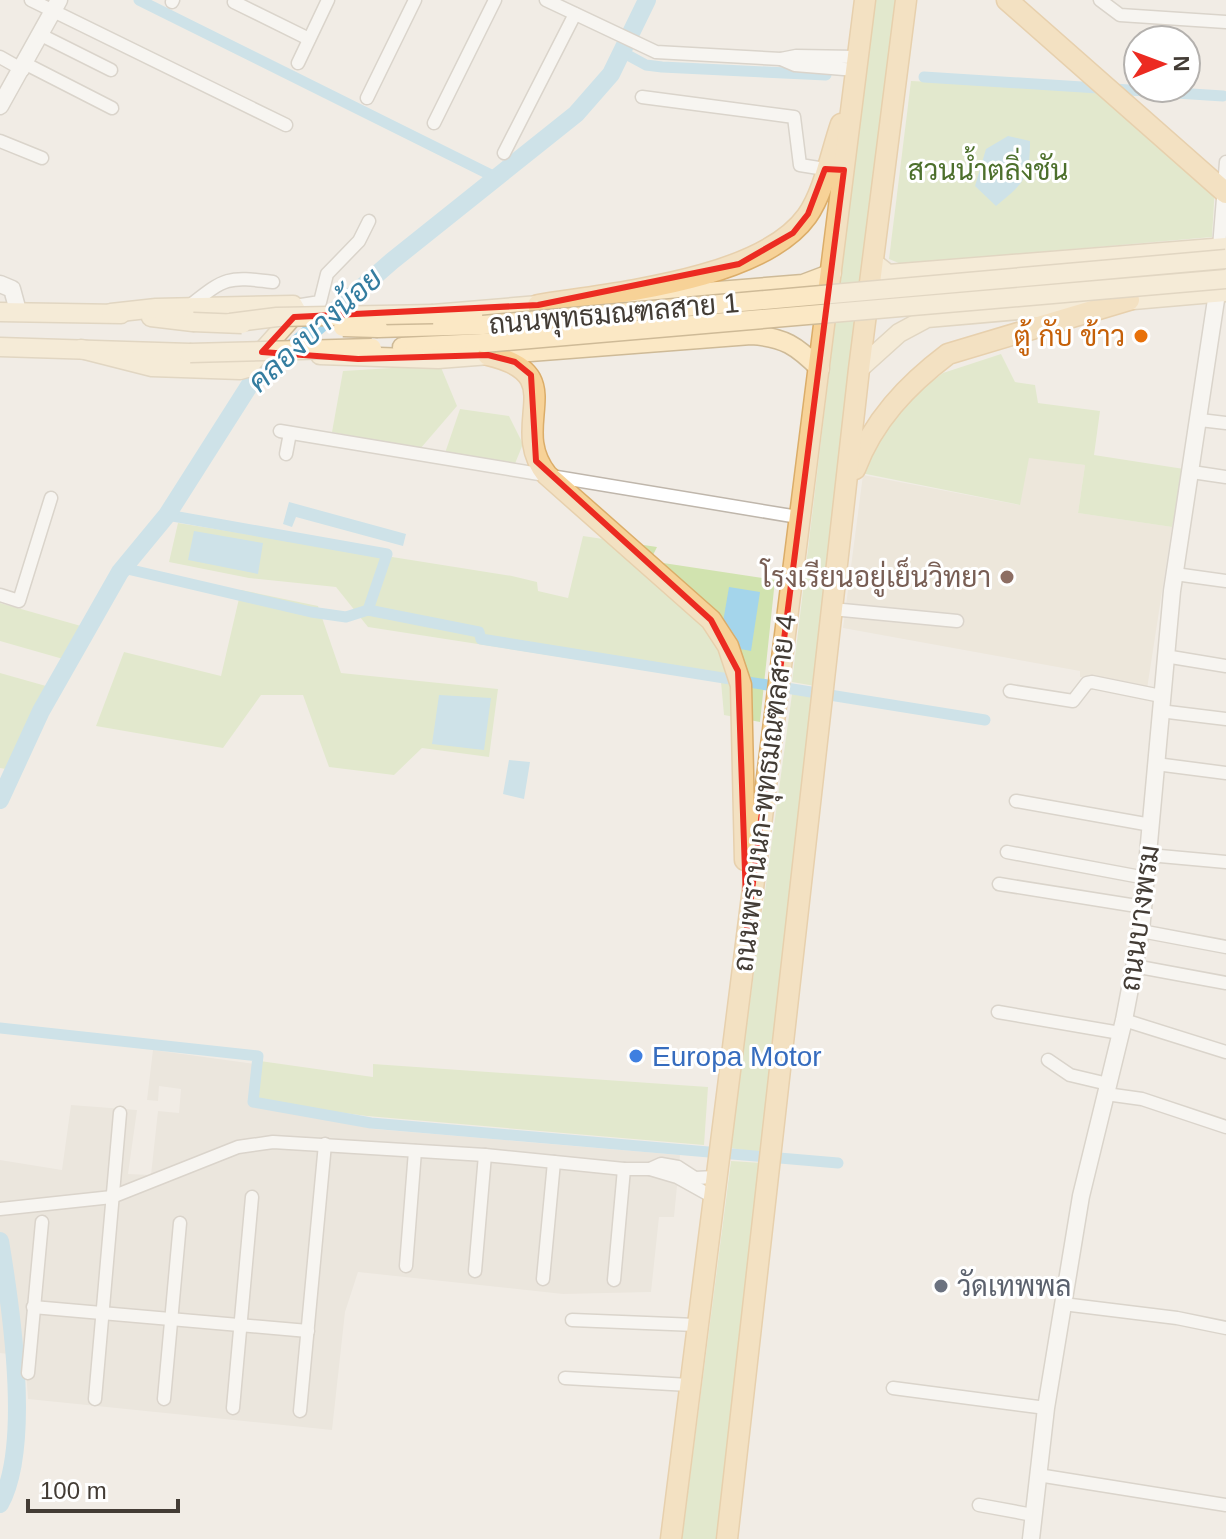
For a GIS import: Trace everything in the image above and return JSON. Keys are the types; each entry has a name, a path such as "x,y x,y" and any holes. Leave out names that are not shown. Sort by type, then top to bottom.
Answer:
{"main road":[{"name":"ถนนพรานนก-พุทธมณฑลสาย 4","path":"671,1539 798,517 832,273 834,170 855,72 865,0"},
{"name":"ถนนพรานนก-พุทธมณฑลสาย 4","path":"727,1539 859,369 906,0"},
{"path":"1007,0 1225,192"},
{"path":"538,305 638,288 739,264 793,233 834,170"},
{"path":"873,262 888,274 1224,251"},
{"name":"ถนนพุทธมณฑลสาย 1","path":"0,347 365,354 1224,251"},
{"path":"992,313 982,309 975,295 976,282 996,266"},
{"path":"230,323 277,317 433,314 710,292 803,284 832,273"},
{"path":"859,369 899,333 927,318 1129,300 1223,288"},
{"name":"ถนนพุทธมณฑลสาย 1","path":"9,311 190,314 230,323 378,328 485,341 1223,288"},
{"path":"705,338 717,331 723,321 722,304 710,292"},
{"path":"845,497 865,443 880,420 927,370 948,354 1129,300"},
{"path":"81,349 152,367 243,369 296,314 295,306 190,314"},
{"path":"485,341 774,336 794,343 820,369"},
{"path":"485,341 531,375 534,392 532,453 547,475 711,620 728,646 739,678 747,929"}],"street":[{"path":"31,0 56,6 286,125"},
{"path":"298,63 328,0"},
{"path":"367,98 415,0"},
{"path":"434,123 495,0"},
{"path":"546,0 656,52 781,59 795,65 855,72"},
{"path":"1100,0 1120,15 1226,22"},
{"path":"234,2 309,39"},
{"path":"0,106 56,6"},
{"path":"504,153 575,14"},
{"path":"41,35 111,70"},
{"path":"0,57 112,108"},
{"path":"642,97 794,117 800,165 834,170"},
{"path":"0,141 42,158"},
{"path":"1224,251 1226,162"},
{"path":"295,306 320,302 327,274 359,241 369,221"},
{"path":"190,314 217,284 235,277 273,282"},
{"path":"0,284 12,289 9,311"},
{"name":"ถนนบางพรม","path":"1031,1539 1046,1408 1081,1196 1122,1026 1141,931 1175,574 1223,288"},
{"path":"1200,420 1226,423"},
{"path":"286,454 285,432 798,517"},
{"path":"1192,472 1226,477"},
{"path":"0,595 19,601 51,498"},
{"path":"1175,574 1226,581"},
{"path":"832,609 957,621"},
{"path":"1165,656 1226,666"},
{"path":"1010,691 1073,701 1087,683 1092,682 1161,704 1226,719"},
{"path":"1161,704 1226,712"},
{"path":"1156,764 1226,773"},
{"path":"1016,801 1151,825"},
{"path":"1007,852 1146,878"},
{"path":"1149,855 1226,862"},
{"path":"999,884 1143,907"},
{"path":"1141,931 1226,947"},
{"path":"1134,966 1226,983"},
{"path":"998,1012 1122,1026 1226,1052"},
{"path":"1048,1060 1070,1075 1107,1089 1226,1127"},
{"path":"95,1399 120,1113"},
{"path":"0,1209 112,1197 238,1147 273,1142 650,1169 677,1177 716,1168"},
{"path":"300,1411 325,1144"},
{"path":"406,1266 415,1151"},
{"path":"475,1271 485,1155"},
{"path":"543,1279 554,1162"},
{"path":"650,1169 661,1164 678,1167 695,1178 716,1168"},
{"path":"614,1280 624,1169"},
{"path":"233,1408 252,1197"},
{"path":"28,1373 42,1222"},
{"path":"164,1399 180,1223"},
{"path":"1063,1304 1177,1318 1226,1328"},
{"path":"33,1307 308,1331"},
{"path":"572,1320 696,1325"},
{"path":"565,1378 689,1385"},
{"path":"893,1388 1046,1408"},
{"path":"1038,1475 1226,1505"},
{"path":"979,1505 1033,1515"}],"highlighted area":[{"path":"825,169 844,170 820,369 747,929 738,671 711,620 536,461 531,375 515,362 488,355 358,359 262,352 294,317 538,305 739,264 793,233 808,214"}],"shaded area":[{"name":"โรงเรียนอยู่เย็นวิทยา","path":"1028,457 1085,465 1078,513 1172,527 1147,689 1080,677 1080,671 843,628 863,475 1019,505"},
{"path":"153,1050 255,1064 251,1104 268,1108 374,1129 680,1155 674,1217 659,1217 651,1292 563,1294 358,1272 345,1312 332,1430 28,1399 25,1356 0,1353 0,1160 62,1170 71,1105 137,1110 128,1174 151,1175 158,1111 179,1113 181,1089 159,1086 158,1101 147,1100"}],"green space":[{"path":"874,0 895,0 815,686 792,682"},
{"name":"สวนน้ำตลิ่งชัน","path":"911,81 1112,90 1122,99 1122,104 1127,104 1215,186 1212,237 901,264 889,259"},
{"path":"1001,354 1015,382 1035,385 1038,403 1100,411 1094,455 1184,469 1172,527 1078,513 1085,465 1029,458 1020,505 861,473 865,443 910,398 943,373"},
{"path":"440,365 457,406 420,449 332,432 343,371"},
{"path":"460,409 509,416 523,444 514,466 445,453"},
{"path":"178,523 512,576 537,582 538,591 568,598 583,536 657,547 650,561 775,580 760,722 724,715 721,682 368,627 336,587 249,578 169,562"},
{"path":"241,590 318,606 341,673 498,689 489,757 422,748 394,775 329,767 303,695 261,695 223,748 96,726 124,652 221,676"},
{"path":"0,603 81,626 63,659 0,641"},
{"path":"0,673 46,686 6,769 0,768"},
{"path":"792,694 813,697 764,1153 730,1148"},
{"path":"260,1061 373,1077 373,1064 708,1087 704,1145 367,1116 255,1101"},
{"path":"731,1161 762,1163 719,1539 682,1539"}],"water":[{"path":"1008,136 1030,141 1029,164 1024,179 996,206 975,186 986,149"},
{"path":"289,502 406,534 403,546 296,517 292,527 283,524"},
{"path":"194,531 263,543 258,574 188,560"},
{"path":"729,587 760,592 751,651 719,645"},
{"path":"439,695 491,698 484,750 432,744"},
{"path":"509,760 530,762 524,799 503,794"}],"waterway":[{"path":"139,0 495,177"},
{"name":"คลองบางน้อย","path":"0,800 41,711 120,572 167,515 249,386 392,261 576,114 611,74 647,0"},
{"path":"622,52 646,65 662,67 826,75"},
{"path":"924,77 1223,96"},
{"path":"167,515 387,554 368,610 479,632 481,639 985,720"},
{"path":"123,568 311,612 346,617 368,610"},
{"path":"0,1028 258,1056 253,1102 371,1123 838,1163"},
{"name":"คลองบางน้อย","path":"0,1241 13,1338 17,1413 10,1479 0,1504"}],"place":[{"name":"ตู้ กับ ข้าว","path":"1141,336"},
{"name":"โรงเรียนอยู่เย็นวิทยา","path":"1007,577"},
{"name":"Europa Motor","path":"636,1056"},
{"name":"วัดเทพพล","path":"941,1286"}]}
